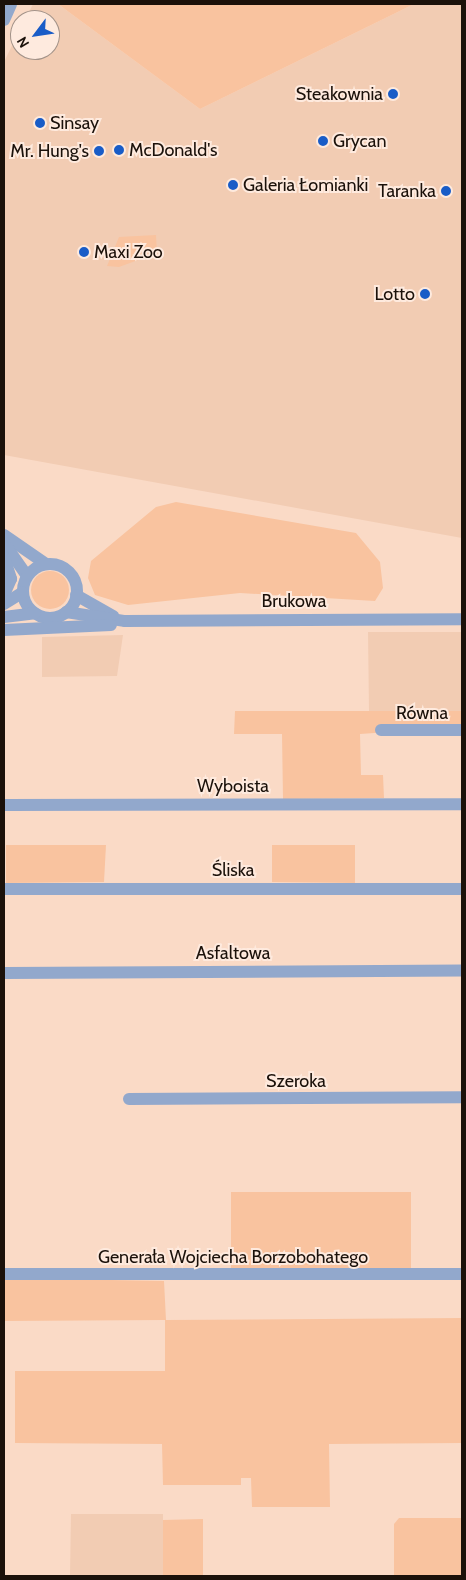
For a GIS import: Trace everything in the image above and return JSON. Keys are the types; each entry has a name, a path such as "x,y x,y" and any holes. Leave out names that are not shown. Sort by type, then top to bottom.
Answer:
{"street":[{"path":"4,20 12,4"},
{"path":"4,535 46,564 67,570 76,594 66,612 48,617 34,613 4,617"},
{"path":"4,543 27,576"},
{"path":"4,557 11,579 4,595"},
{"path":"34,613 23,592 27,576 46,564"},
{"path":"4,604 23,592"},
{"name":"Brukowa","path":"76,594 92,607 125,621"},
{"name":"Brukowa","path":"66,612 125,621 462,619"},
{"path":"4,630 102,627 125,621"},
{"name":"Równa","path":"382,730 462,730"},
{"name":"Wyboista","path":"4,805 462,804"},
{"name":"Śliska","path":"4,889 462,889"},
{"name":"Asfaltowa","path":"4,973 462,971"},
{"name":"Szeroka","path":"129,1100 462,1097"},
{"name":"Generała Wojciecha Borzobohatego","path":"4,1274 462,1274"}],"shaded area":[{"path":"33,4 58,4 200,109 414,4 462,4 462,538 4,455 4,62 10,50 10,60 60,60 60,10 30,10"},
{"path":"58,4 414,4 200,109"},
{"path":"156,235 157,253 119,267 107,266 119,237"},
{"path":"176,502 356,533 380,562 383,588 375,601 240,593 128,605 95,595 88,578 91,561 156,507"},
{"path":"50,571 64,576 69,590 64,604 50,609 36,604 31,590 36,576"},
{"path":"368,632 462,632 462,711 369,711"},
{"path":"123,635 117,676 42,677 42,637"},
{"path":"235,711 462,711 462,727 360,734 361,775 383,775 384,798 283,799 282,734 234,734"},
{"path":"6,845 106,845 104,882 6,883"},
{"path":"272,845 355,845 355,883 272,882"},
{"path":"231,1192 411,1192 411,1270 231,1270"},
{"path":"4,1278 164,1281 166,1320 462,1318 462,1443 329,1444 330,1507 252,1507 251,1478 241,1478 241,1485 163,1485 162,1444 15,1443 15,1371 165,1371 165,1320 4,1321"},
{"path":"71,1514 163,1514 163,1576 70,1576"},
{"path":"399,1518 462,1518 462,1576 394,1576 394,1524"},
{"path":"203,1519 203,1576 163,1576 163,1520"}],"place":[{"name":"Steakownia","path":"393,94"},
{"name":"Sinsay","path":"40,123"},
{"name":"Grycan","path":"323,141"},
{"name":"McDonald's","path":"119,150"},
{"name":"Mr. Hung's","path":"99,151"},
{"name":"Galeria Łomianki","path":"233,185"},
{"name":"Taranka","path":"446,191"},
{"name":"Maxi Zoo","path":"84,252"},
{"name":"Lotto","path":"425,294"}]}
